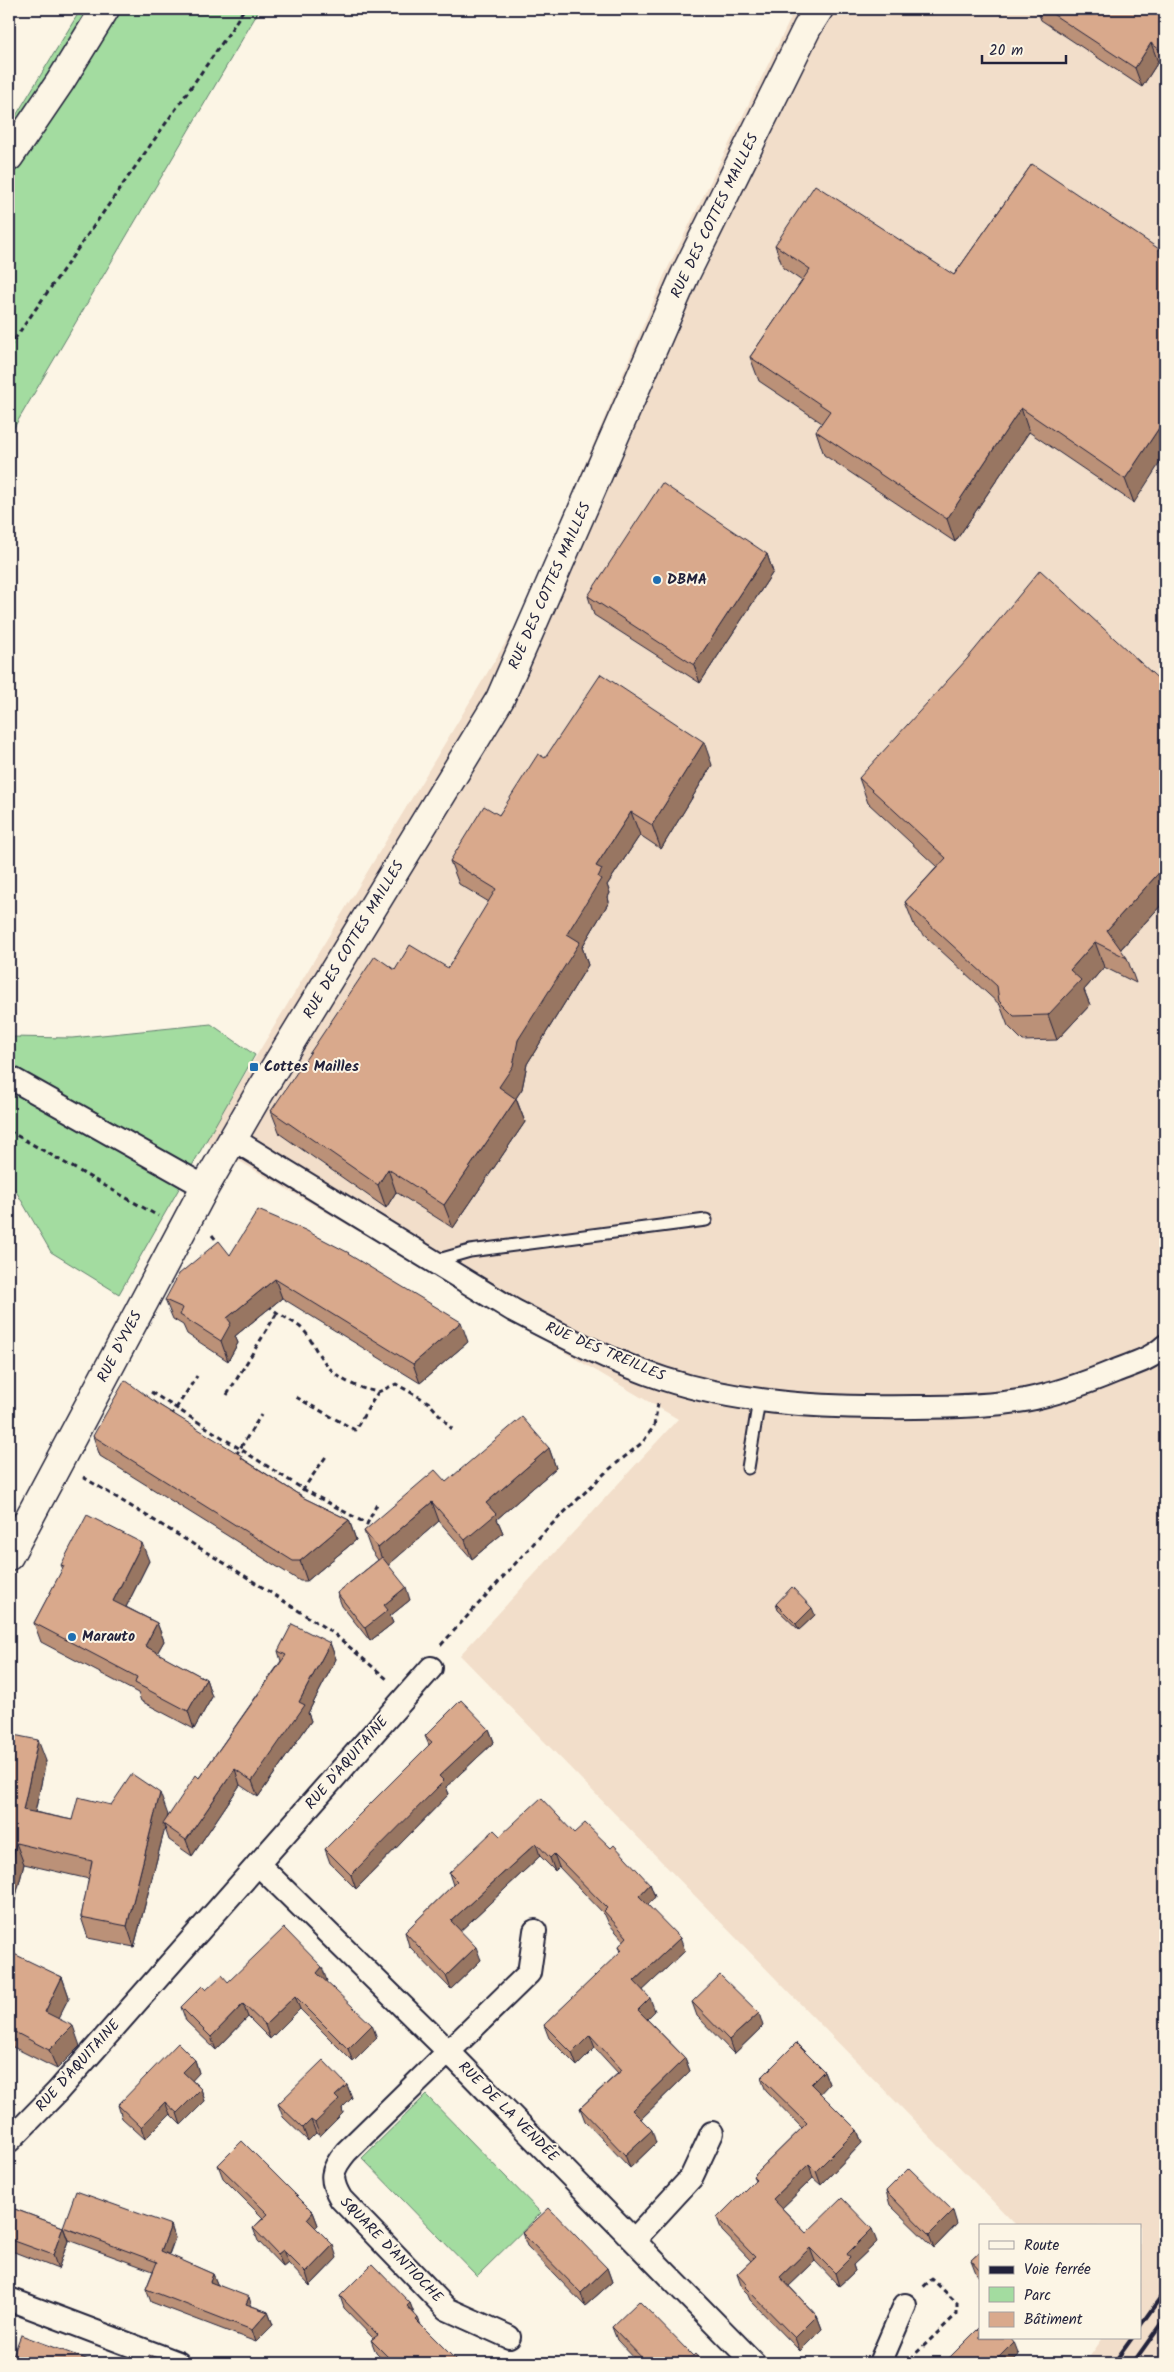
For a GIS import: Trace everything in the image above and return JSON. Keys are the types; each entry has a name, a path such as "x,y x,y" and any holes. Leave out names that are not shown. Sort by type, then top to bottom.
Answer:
{"street":[{"path":"9,157 60,82 105,9"},
{"name":"RUE DES COTTES MAILLES","path":"233,1139 500,700 686,275 807,28 819,9"},
{"path":"9,1077 193,1210"},
{"name":"RUE D'YVES","path":"9,1556 193,1210 233,1139"},
{"name":"RUE DES TREILLES","path":"233,1139 513,1310 553,1331 664,1379 759,1400 871,1408 948,1407 1024,1400 1084,1384 1155,1355 1165,1346"},
{"name":"RUE D'AQUITAINE","path":"9,2141 57,2092 431,1668"},
{"name":"RUE DE LA VENDÉE","path":"258,1864 635,2239 754,2363"},
{"name":"SQUARE D'ANTIOCHE","path":"509,2337 447,2309 341,2200 333,2186 335,2165 346,2152 529,1973 535,1931"},
{"path":"635,2239 691,2178 712,2132"},
{"path":"10,2301 178,2363"},
{"path":"880,2363 905,2305"}],"lane":[{"path":"435,1261 470,1251 706,1220"},
{"path":"748,1468 759,1400"}],"path":[{"path":"9,347 230,33 244,9"},
{"path":"9,1130 193,1210 222,1248"},
{"path":"264,1299 276,1313 300,1327 307,1334 336,1376 354,1386 378,1392"},
{"path":"227,1395 276,1313"},
{"path":"167,1422 197,1376"},
{"path":"431,1668 437,1649 491,1588 545,1531 606,1472 650,1434 664,1379"},
{"path":"296,1396 355,1430 378,1392 396,1384 428,1402 452,1428"},
{"path":"151,1392 303,1489 367,1524 377,1504"},
{"path":"235,1458 261,1415"},
{"path":"294,1502 327,1455"},
{"path":"59,1463 234,1569 333,1633 384,1676 405,1698"},
{"path":"905,2305 932,2279 957,2303 957,2314 906,2363"}],"shaded area":[{"path":"776,9 1165,9 1165,2363 1085,2363 1102,2340 1142,2340 1142,2224 1015,2224 460,1655 678,1419 205,1141 521,617 664,276 791,18"}],"green space":[{"path":"81,9 260,9 9,436 9,127"},
{"path":"211,1024 255,1055 119,1294 51,1252 9,1179 9,1037 72,1038"},
{"path":"426,2095 541,2213 477,2276 362,2158"}],"building":[{"path":"1045,9 1165,9 1165,54 1151,43 1135,68"},
{"path":"1032,164 1165,253 1165,419 1125,479 1021,408 947,519 816,431 830,411 750,357 810,269 775,245 815,185 954,275"},
{"path":"662,483 767,554 694,665 588,596"},
{"path":"1040,570 1165,685 1165,866 1107,930 1127,958 1095,942 1070,970 1081,980 1048,1015 1014,1016 999,1001 997,986 905,902 946,858 859,778 967,659"},
{"path":"601,674 704,742 652,825 631,812 596,866 602,869 598,877 601,879 567,934 580,942 518,1040 513,1066 499,1087 516,1099 444,1205 388,1169 378,1185 271,1111 375,956 395,970 410,945 448,968 496,889 450,861 484,806 499,815 538,754 545,758"},
{"path":"258,1210 305,1230 349,1253 461,1322 413,1364 275,1279 227,1318 231,1323 221,1341 180,1315 183,1308 165,1300 179,1274 219,1241 230,1255"},
{"path":"125,1380 159,1405 242,1456 241,1458 304,1498 349,1520 300,1561 293,1561 93,1436"},
{"path":"522,1417 549,1448 486,1503 496,1514 465,1540 432,1502 378,1548 364,1531 435,1470 446,1482"},
{"path":"87,1515 142,1543 113,1601 157,1623 145,1646 206,1679 188,1711 135,1683 137,1677 34,1623 64,1566 61,1565"},
{"path":"382,1557 406,1587 384,1605 388,1610 365,1628 337,1593"},
{"path":"792,1587 812,1608 796,1624 776,1604"},
{"path":"292,1624 330,1643 299,1702 305,1705 252,1781 235,1769 186,1840 163,1824 196,1775 199,1778 286,1655 278,1651"},
{"path":"461,1700 489,1729 439,1776 444,1781 351,1875 325,1849 432,1742 425,1736"},
{"path":"9,1734 38,1740 23,1810 72,1820 78,1797 111,1805 132,1774 160,1793 127,1926 81,1917 92,1861 16,1843 9,1873"},
{"path":"541,1798 574,1833 585,1823 611,1848 614,1845 650,1884 639,1896 680,1938 634,1981 650,1998 638,2010 685,2058 632,2110 652,2130 625,2155 580,2108 622,2070 590,2035 572,2053 544,2025 622,1950 619,1946 627,1937 604,1911 607,1908 554,1854 550,1858 536,1843 451,1921 476,1947 446,1976 405,1932 457,1881 449,1873 494,1830 500,1836"},
{"path":"284,1928 322,1967 317,1973 372,2025 348,2049 295,1996 265,2025 243,2004 211,2037 181,2007 202,1986 206,1990 222,1975 228,1982"},
{"path":"10,1952 62,1977 45,2012 73,2026 49,2050 9,2029"},
{"path":"720,1975 759,2013 729,2040 692,2002"},
{"path":"178,2043 195,2060 183,2072 201,2089 177,2113 165,2102 141,2127 118,2105"},
{"path":"796,2043 824,2071 811,2084 857,2130 816,2171 809,2164 773,2199 806,2233 842,2198 872,2229 847,2254 850,2258 835,2273 810,2248 780,2277 817,2316 795,2338 745,2287 747,2285 737,2274 755,2257 717,2218 756,2179 753,2176 807,2123 761,2078"},
{"path":"323,2060 347,2085 335,2096 339,2100 315,2123 311,2120 303,2128 278,2104"},
{"path":"242,2141 313,2212 307,2219 333,2245 306,2273 283,2250 278,2254 253,2228 268,2214 218,2165"},
{"path":"909,2168 953,2211 929,2235 886,2191"},
{"path":"76,2191 171,2225 161,2251 213,2274 210,2282 249,2297 246,2304 268,2312 252,2330 146,2289 157,2262 63,2227"},
{"path":"9,2207 63,2227 53,2255 9,2239"},
{"path":"549,2208 607,2268 581,2293 522,2233"},
{"path":"979,2253 979,2269 971,2260"},
{"path":"372,2264 410,2303 407,2306 418,2318 416,2320 459,2363 394,2363 371,2340 378,2335 340,2296"},
{"path":"639,2301 693,2356 695,2354 703,2363 647,2363 612,2327"},
{"path":"979,2328 979,2340 1012,2340 1014,2342 993,2363 944,2363"},
{"path":"21,2335 97,2363 10,2363"},
{"path":"149,2355 173,2363 145,2363"}],"railway":[{"path":"1142,2323 1165,2291"},
{"path":"1133,2363 1165,2318"},
{"path":"1114,2363 1131,2340"}],"place":[{"name":"DBMA","path":"657,580"},
{"name":"Cottes Mailles","path":"254,1067"},
{"name":"Marauto","path":"72,1637"}]}
